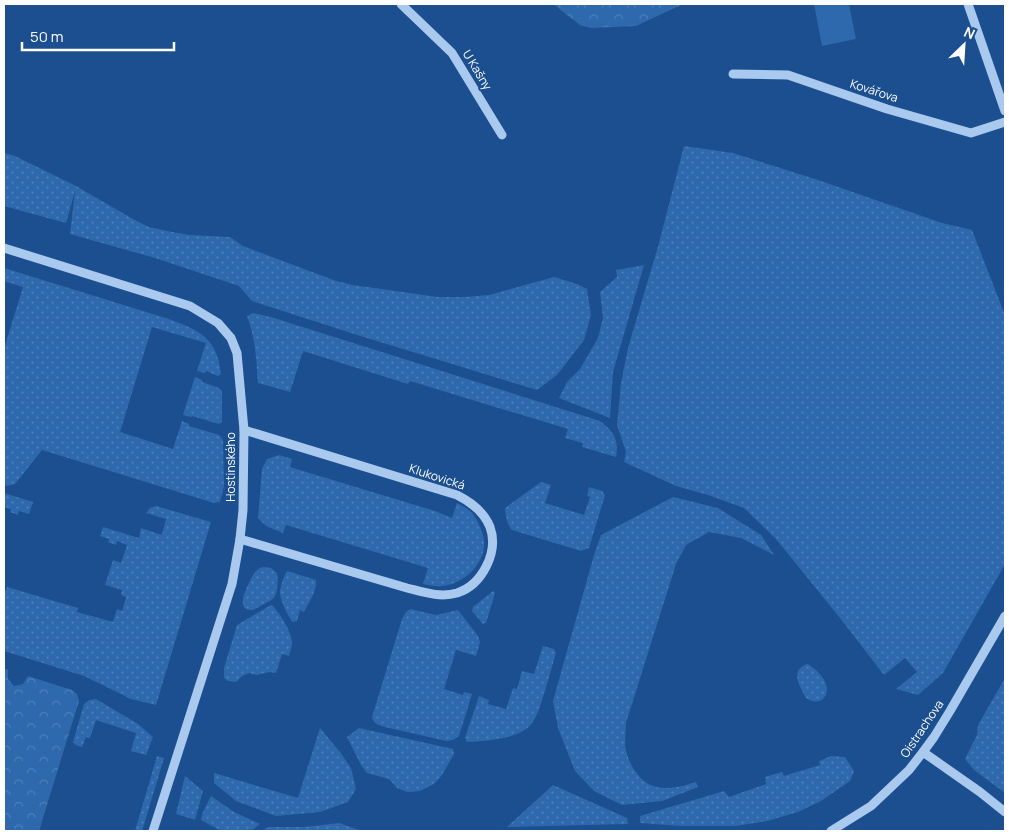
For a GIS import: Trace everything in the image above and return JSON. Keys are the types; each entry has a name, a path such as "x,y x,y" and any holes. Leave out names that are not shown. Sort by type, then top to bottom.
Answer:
{"street":[{"name":"U Kašny","path":"401,4 452,53 502,135"},
{"path":"968,4 1005,111"},
{"name":"Kovářova","path":"733,74 788,75 887,108 971,133 1005,122"},
{"name":"Hostinského","path":"4,248 190,306 218,323 231,338 237,353 244,430 243,510 240,539 232,584 153,831"},
{"name":"Klukovická","path":"240,539 407,588 447,595 465,588 479,576 488,564 493,538 490,526 482,514 470,502 457,495 244,430"},
{"name":"Oistrachova","path":"832,831 872,806 909,770 934,738 1005,616"},
{"path":"923,752 1005,812"}],"green space":[{"path":"553,4 681,5 636,26 591,28 580,25"},
{"path":"814,4 849,4 856,39 822,46"},
{"path":"684,146 733,153 942,223 972,230 1005,315 1005,564 943,673 918,695 896,689 917,672 905,658 884,675 776,539 744,508 676,486 624,462 626,452 617,425 621,383 628,348 659,243"},
{"path":"4,153 15,156 76,186 149,227 190,235 230,237 243,246 336,281 353,285 438,297 465,297 489,295 554,277 577,284 587,289 591,315 584,340 557,375 537,390 354,334 252,301 239,286 155,258 70,234 75,191 66,223 4,206"},
{"path":"644,265 613,372 610,418 559,398 567,382 580,369 598,338 603,318 600,292 617,277 616,270"},
{"path":"4,268 169,319 190,327 205,337 216,351 221,374 218,376 206,371 205,373 197,371 206,343 152,327 120,432 173,449 182,421 189,424 189,426 219,435 223,440 224,486 220,502 214,503 42,450 15,484 4,485 4,349 23,287 4,281"},
{"path":"253,313 271,317 600,421 614,436 617,445 616,457 582,447 583,443 565,438 568,429 410,381 408,384 303,351 290,392 258,383 254,342 247,316"},
{"path":"195,377 222,391 222,422 219,424 183,415"},
{"path":"279,455 292,459 290,467 435,511 452,518 457,503 473,514 478,523 484,539 482,556 473,570 459,581 437,586 423,584 428,568 286,525 283,533 269,527 258,518 262,469 267,459"},
{"path":"541,482 551,485 545,503 584,515 590,497 587,496 589,487 602,491 605,495 589,548 581,551 512,530 507,520 505,508"},
{"path":"4,493 33,502 29,514 19,511 18,515 10,512 11,509 4,507"},
{"path":"673,497 718,508 761,535 774,555 741,538 709,532 686,545 676,564 626,723 625,744 630,762 648,784 655,787 671,788 696,782 698,787 662,801 622,805 594,791 575,771 558,728 553,701 601,535"},
{"path":"156,506 211,522 156,705 131,699 84,676 4,651 4,590 7,587 78,608 77,612 113,622 117,609 122,611 126,597 121,595 122,590 105,585 113,560 121,563 127,545 117,541 116,545 108,542 109,539 100,536 103,527 139,538 141,528 162,535 166,519 146,513 150,508"},
{"path":"262,567 271,568 277,573 278,584 276,594 272,599 259,607 252,610 247,609 243,604 245,592 253,574"},
{"path":"287,571 316,580 314,592 304,612 300,610 297,621 293,622 284,607 280,594"},
{"path":"493,591 495,593 486,623 483,624 472,611 473,607"},
{"path":"271,605 282,618 290,634 292,643 289,656 282,654 276,673 270,672 256,675 249,673 242,676 236,682 228,681 224,678 224,668 237,625"},
{"path":"410,609 436,615 458,610 478,636 480,642 476,656 456,650 444,689 463,695 464,692 472,694 459,736 453,740 446,741 385,727 375,723 372,717 402,619"},
{"path":"543,646 554,649 556,653 540,705 532,723 520,733 512,736 467,742 465,738 479,696 489,700 488,704 506,709 513,688 517,689 522,671 534,674"},
{"path":"807,664 820,674 825,682 826,694 820,701 806,698 799,684 798,671"},
{"path":"4,668 8,670 8,679 14,686 23,684 28,676 72,690 77,694 79,701 39,831 4,831"},
{"path":"1005,678 1005,793 974,770 965,759 977,735 978,725"},
{"path":"96,699 138,724 153,737 146,755 131,751 136,733 96,720 90,738 86,737 82,747 73,742 84,704 89,700"},
{"path":"320,728 351,768 356,789 348,802 320,812 276,816 236,801 214,783 214,773 298,798"},
{"path":"359,728 453,749 454,754 442,775 434,784 420,791 407,792 397,788 389,779 367,773 361,765 347,737"},
{"path":"157,756 164,758 142,831 135,831"},
{"path":"831,756 845,757 854,771 850,781 821,801 798,812 767,821 736,826 680,826 640,823 640,816 724,791 729,797 766,784 765,777 782,772 784,776 820,765 819,761"},
{"path":"185,776 203,791 195,820 176,814"},
{"path":"553,785 627,818 628,824 507,827"},
{"path":"211,796 234,812 260,824 251,831 221,831 201,820"},
{"path":"339,823 362,831 262,831 269,827 305,827"}]}
